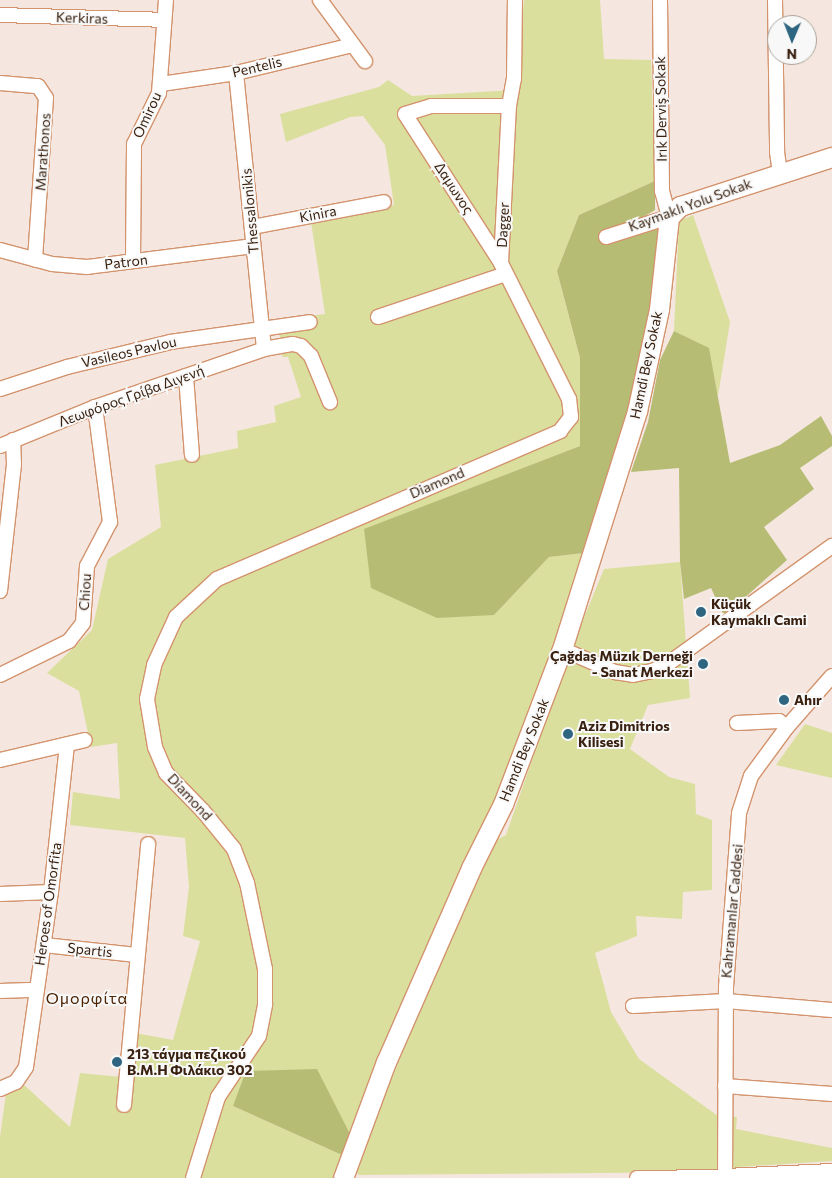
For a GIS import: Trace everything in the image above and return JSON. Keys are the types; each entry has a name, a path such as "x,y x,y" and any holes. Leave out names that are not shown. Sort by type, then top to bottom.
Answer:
{"street":[{"name":"Omirou","path":"133,261 134,144 139,127 157,99 161,84 166,0"},
{"path":"320,0 365,61"},
{"name":"Dagger","path":"515,0 514,79 509,106 504,269 568,399 571,416 560,431"},
{"name":"Irık Derviş Sokak","path":"660,0 662,191 669,216"},
{"path":"775,0 777,152 780,173"},
{"name":"Kerkiras","path":"0,15 164,20"},
{"name":"Pentelis","path":"161,84 236,72 352,45"},
{"name":"Thessalonikis","path":"236,72 260,328 264,349"},
{"name":"Marathonos","path":"0,83 38,86 45,93 35,260"},
{"name":"Δαμωνος","path":"504,269 405,114 431,106 509,106"},
{"name":"Kaymaklı Yolu Sokak","path":"606,237 669,216 680,206 832,157"},
{"name":"Kinira","path":"252,227 384,202"},
{"name":"Hamdi Bey Sokak","path":"343,1178 386,1062 471,868 503,804 562,649 637,411 659,309 669,216"},
{"name":"Patron","path":"0,250 35,260 75,266 133,261 253,246"},
{"path":"378,317 504,269"},
{"name":"Vasileos Pavlou","path":"0,389 134,350 260,328 310,322"},
{"name":"Λεωφόρος Γρίβα Διγενή","path":"0,446 95,407 264,349 301,346 315,364 330,402"},
{"path":"186,376 192,455"},
{"name":"Chiou","path":"0,675 65,644 81,628 87,566 110,522 95,407"},
{"name":"Diamond","path":"194,1178 218,1097 258,1036 265,1004 265,969 247,883 234,849 208,817 166,773 155,747 147,699 164,637 176,617 217,578 560,431"},
{"path":"0,591 14,465 13,440"},
{"path":"562,649 615,672 633,675 652,671 669,663 832,546"},
{"name":"Kahramanlar Caddesi","path":"725,1177 726,1001 739,813 751,776 788,727 829,681"},
{"path":"737,723 780,721 788,727"},
{"path":"0,760 85,740"},
{"name":"Heroes of Omorfita","path":"0,1089 16,1082 26,1064 51,892 67,745"},
{"path":"124,1105 136,955 148,844"},
{"path":"0,894 51,892"},
{"name":"Spartis","path":"44,945 136,955"},
{"path":"0,991 36,990"},
{"path":"633,1006 726,1001 832,1010"},
{"path":"725,1086 832,1094"},
{"path":"637,1178 832,1173"}],"green space":[{"path":"524,0 600,0 604,59 651,60 655,181 579,215 557,271 580,358 580,446 364,530 494,615 549,557 584,553 529,723 350,1134 233,1106 342,1155 333,1178 0,1178 0,1137 6,1093 22,1083 70,1127 80,1073 131,1078 135,1033 173,1040 200,941 183,936 189,887 185,838 70,825 73,792 120,799 117,743 91,747 79,691 47,673 92,630 108,559 161,527 155,465 238,448 237,431 276,422 274,406 301,397 288,357 282,357 278,320 325,314 311,222 394,205 385,145 363,116 350,117 286,142 280,114 379,87 388,80 412,96 516,90"},
{"path":"655,181 655,210 640,219 643,227 660,223 658,266 619,460 584,553 549,557 494,615 437,618 371,588 364,529 580,446 580,358 557,271 579,215"},
{"path":"693,215 730,322 718,396 708,348 674,331 679,221"},
{"path":"674,331 709,348 730,463 780,445 821,416 832,436 832,446 800,468 814,489 764,527 787,560 724,616 711,588 684,599 680,562 679,468 631,472 648,422 660,360"},
{"path":"680,562 690,698 648,705 630,749 669,777 695,784 696,814 712,820 712,890 683,892 682,919 636,916 637,936 595,953 611,1012 639,1059 718,1116 737,1117 736,1129 832,1148 832,1161 737,1167 719,1172 359,1175 354,1170 477,872 491,843 506,835 567,659 604,569"},
{"path":"805,724 832,733 832,778 776,765"},
{"path":"317,1069 350,1134 342,1155 233,1106 246,1071"}],"place":[{"name":"Küçük Kaymaklı Cami","path":"701,612"},
{"name":"Çağdaş Müzık Derneği - Sanat Merkezi","path":"703,664"},
{"name":"Ahır","path":"784,700"},
{"name":"Aziz Dimitrios Kilisesi","path":"568,734"},
{"name":"213 τάγμα πεζικού B.M.H Φιλάκιο 302","path":"117,1062"}],"district":[{"name":"Ομορφίτα","path":"87,998"}]}
